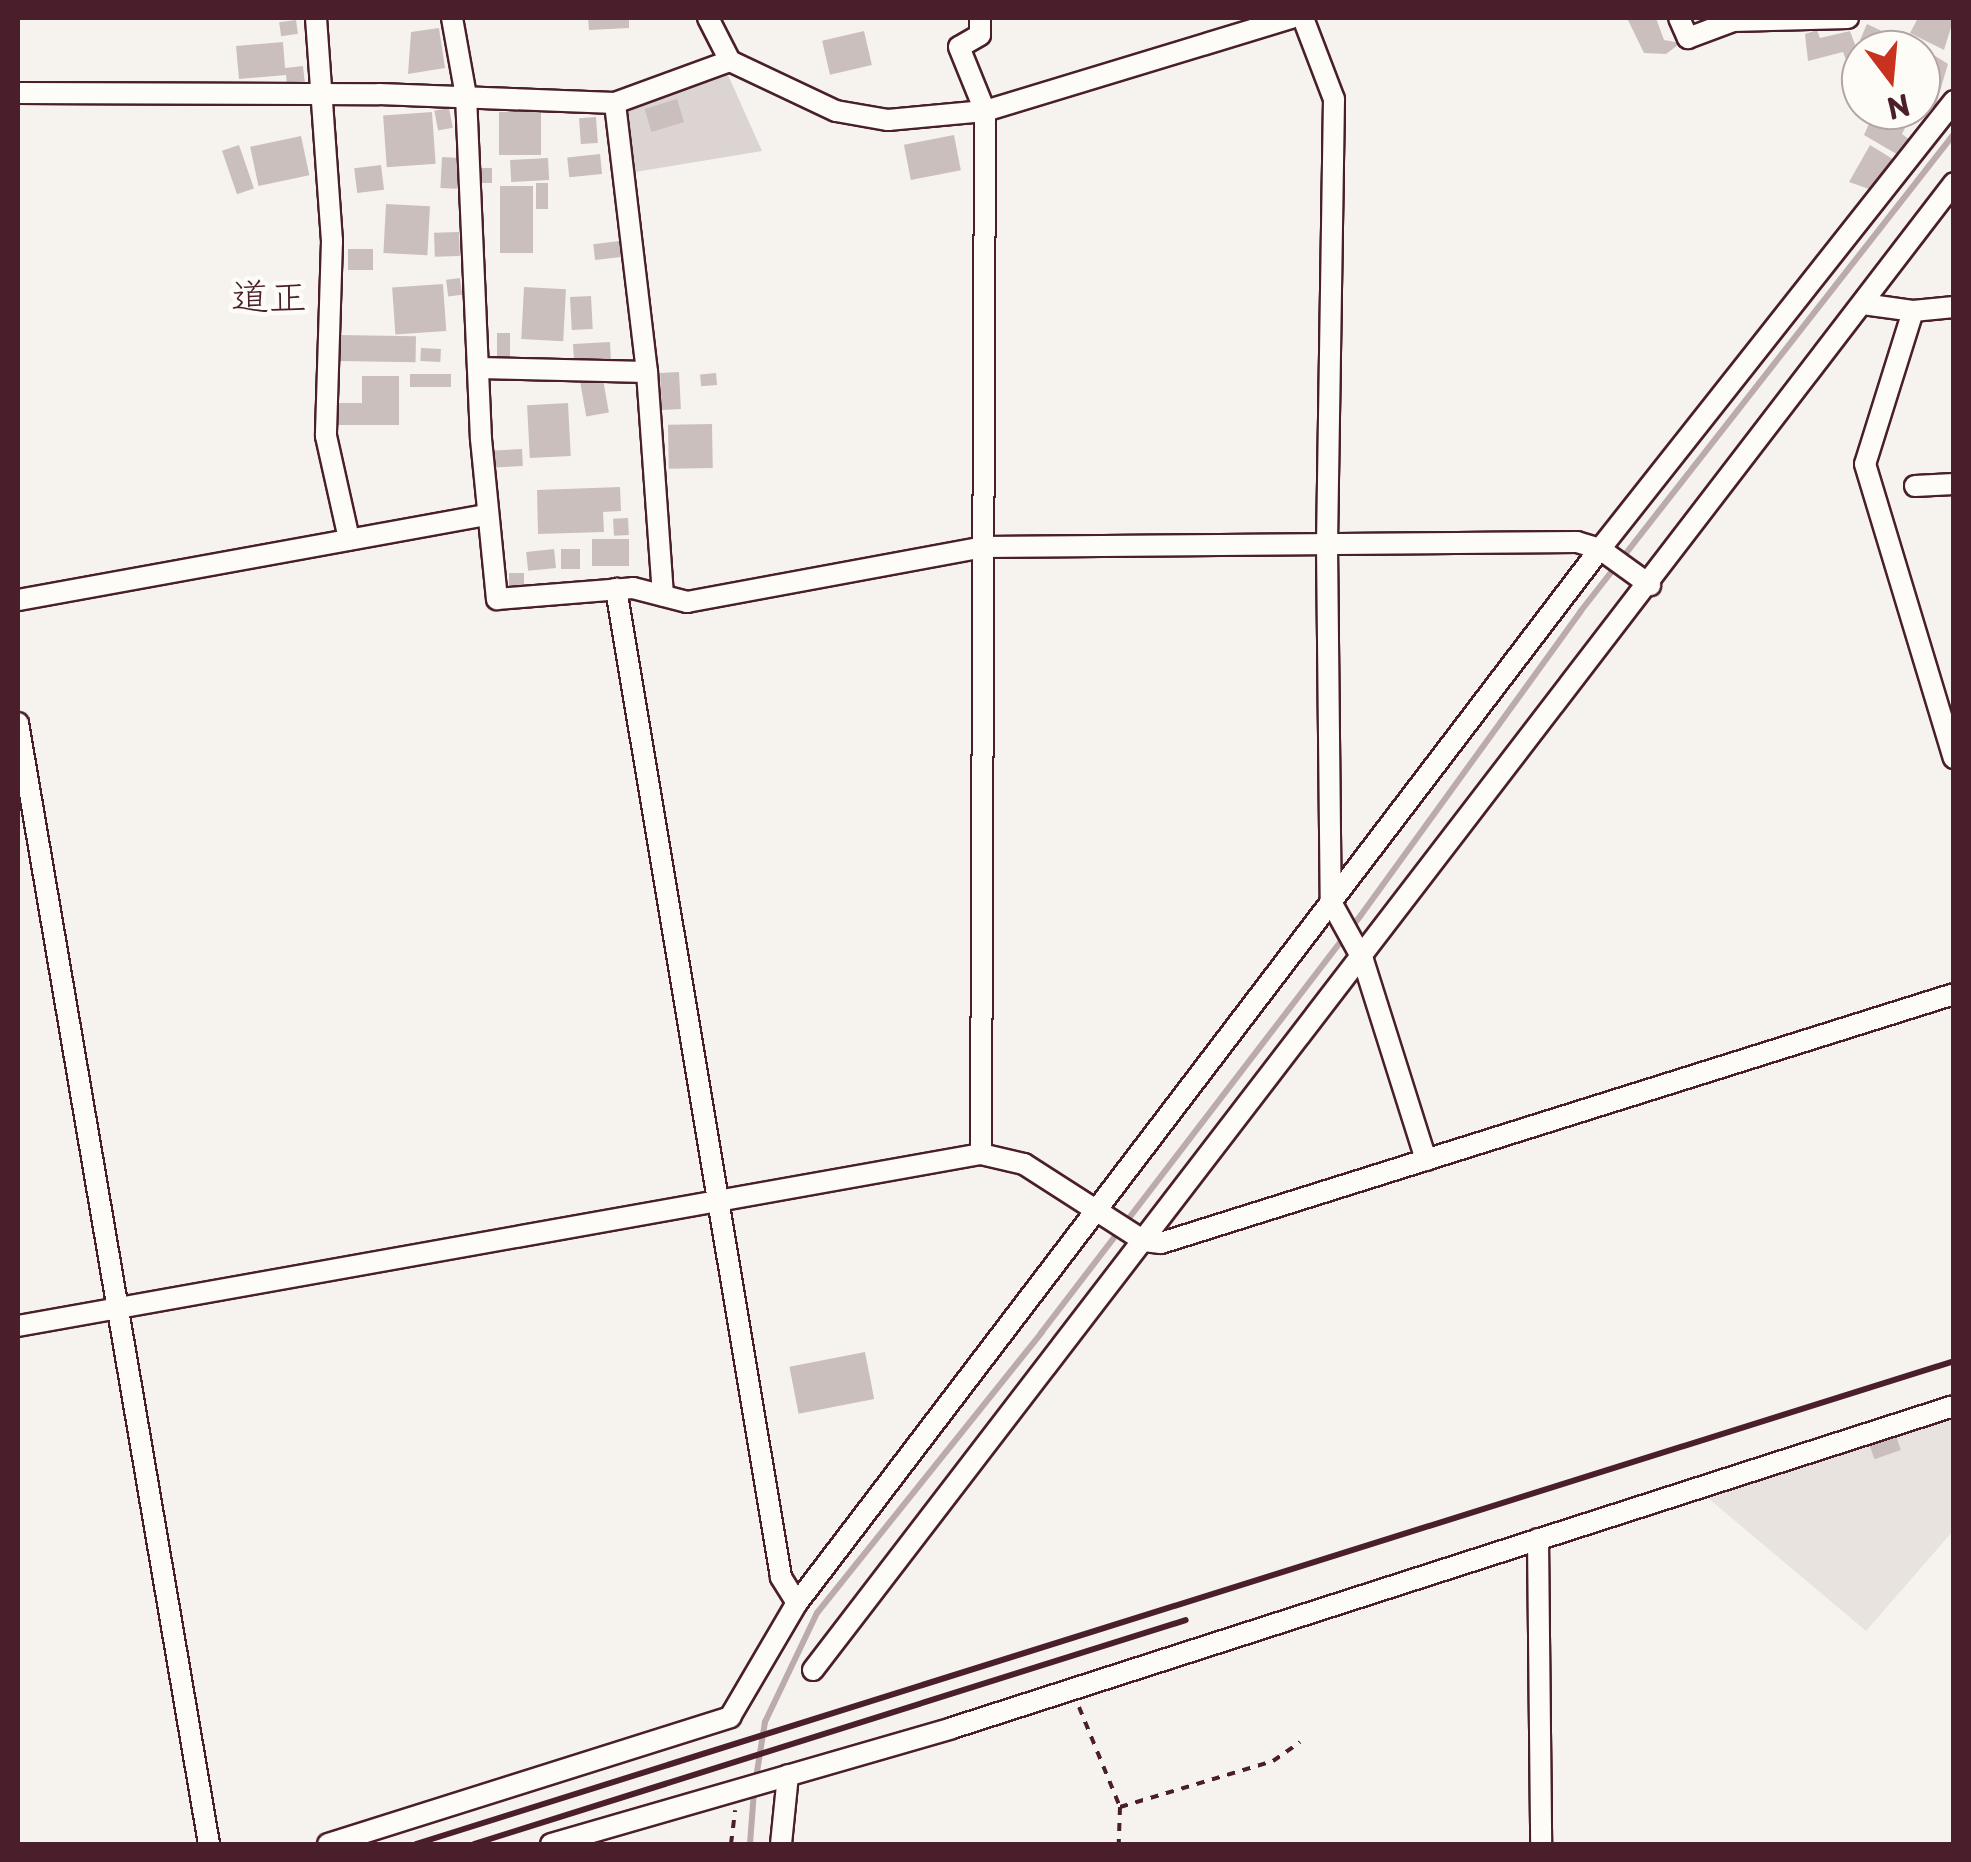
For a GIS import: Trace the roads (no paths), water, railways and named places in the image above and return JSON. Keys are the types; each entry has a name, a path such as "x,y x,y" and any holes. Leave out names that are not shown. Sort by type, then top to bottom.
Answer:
{"street":[{"path":"316,18 326,97 332,241 326,436 348,539"},
{"path":"452,18 466,96 486,514 498,599 616,590 687,602 984,547 1577,542 1600,549 1650,585"},
{"path":"708,18 730,61 836,112 888,120 984,111 1291,18"},
{"path":"980,18 980,35 959,47 984,111 984,547 978,848 981,1154"},
{"path":"1303,18 1334,99 1326,545 1331,902 1363,960 1426,1160"},
{"path":"1680,18 1688,38 1733,22 1848,18"},
{"path":"18,94 466,96 615,103 730,61"},
{"path":"328,1844 730,1717 798,1603 1600,549 1954,100"},
{"path":"615,103 646,372 663,596"},
{"path":"813,1670 1363,960 1954,182"},
{"path":"1863,304 1913,311 1954,307"},
{"path":"1913,311 1865,464 1954,758"},
{"path":"478,368 646,372"},
{"path":"1915,486 1954,484"},
{"path":"18,600 486,514"},
{"path":"616,590 781,1577 798,1603"},
{"path":"18,723 114,1308 208,1844"},
{"path":"18,1326 981,1154 1024,1164 1100,1206 1144,1241 1161,1243 1954,994"},
{"path":"551,1844 1072,1689 1954,1406"},
{"path":"1538,1538 1541,1844"},
{"path":"781,1844 788,1775"}],"waterway":[{"path":"756,1778 765,1722 817,1613 1041,1333 1361,915 1580,612 1954,134"},
{"path":"750,1844 754,1791"}],"railway":[{"path":"416,1844 1954,1361"},
{"path":"474,1844 1186,1620"}],"district":[{"name":"道正","path":"269,295"}]}
